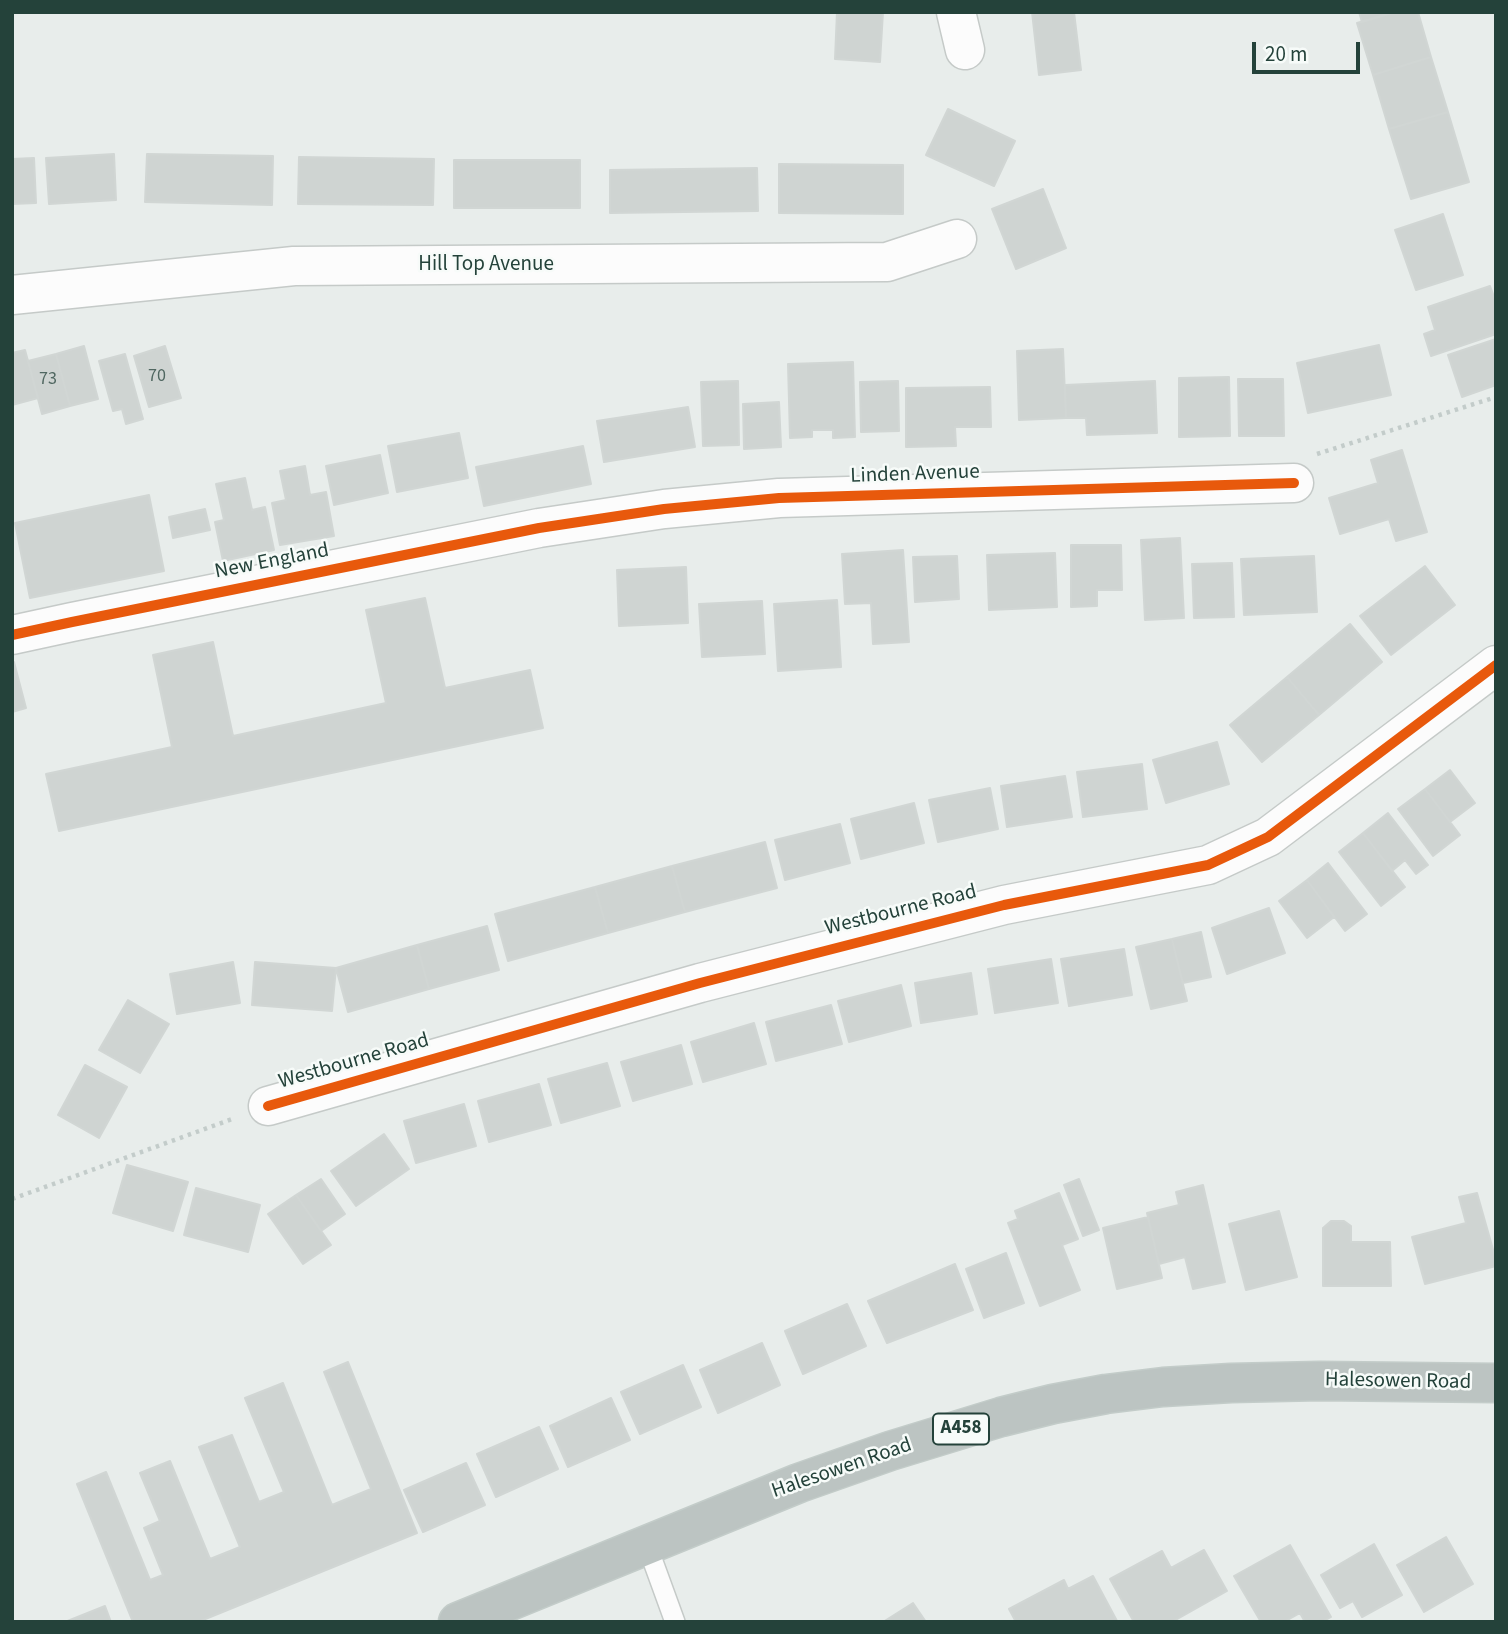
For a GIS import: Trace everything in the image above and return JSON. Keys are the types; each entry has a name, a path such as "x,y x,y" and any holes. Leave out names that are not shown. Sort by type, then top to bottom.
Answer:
{"highway":[{"name":"Halesowen Road","path":"458,1622 799,1483 890,1451 1053,1404 1163,1387 1244,1383 1320,1381 1496,1384"}],"street":[{"path":"956,12 965,50"},
{"name":"Hill Top Avenue","path":"12,295 294,266 887,262 957,239"},
{"name":"Linden Avenue","path":"539,528 664,509 779,498 1294,483"},
{"name":"New England","path":"12,635 539,528"},
{"name":"Westbourne Road","path":"268,1106 700,983 1004,905 1208,865 1268,837 1496,665"}],"lane":[{"path":"647,1545 675,1622"}],"path":[{"path":"1294,483 1298,460 1496,397"},
{"path":"12,1199 268,1106"}],"building":[{"path":"837,12 883,12 880,62 835,59"},
{"path":"1032,12 1074,12 1081,70 1039,75"},
{"path":"1359,12 1395,12 1362,22"},
{"path":"1395,12 1418,12 1431,57 1373,75 1357,23"},
{"path":"1431,57 1448,112 1389,129 1373,75"},
{"path":"948,109 1015,141 994,186 926,155"},
{"path":"1448,112 1469,182 1411,199 1389,129"},
{"path":"114,154 116,200 49,204 46,158"},
{"path":"147,154 273,156 272,205 145,202"},
{"path":"299,157 434,159 433,205 298,204"},
{"path":"34,158 36,203 12,204 12,159"},
{"path":"454,160 580,160 580,208 454,208"},
{"path":"779,164 903,165 903,214 779,213"},
{"path":"757,168 758,211 610,213 610,170"},
{"path":"1043,189 1066,248 1016,269 992,209"},
{"path":"1443,214 1463,275 1416,290 1395,230"},
{"path":"1490,286 1496,302 1496,334 1431,356 1424,334 1435,330 1428,307"},
{"path":"1496,339 1496,385 1462,397 1448,355"},
{"path":"1379,345 1391,395 1308,413 1297,363"},
{"path":"84,346 98,399 70,406 56,354"},
{"path":"165,346 181,398 149,407 134,356"},
{"path":"1063,349 1066,418 1019,420 1017,351"},
{"path":"25,350 38,398 12,405 12,353"},
{"path":"56,354 70,406 42,414 28,361"},
{"path":"125,354 143,419 126,424 122,409 113,411 99,361"},
{"path":"853,362 855,437 833,438 833,430 812,430 812,437 790,438 788,364"},
{"path":"1229,377 1230,436 1179,437 1179,378"},
{"path":"1238,379 1283,379 1284,436 1239,436"},
{"path":"738,381 739,445 703,446 701,382"},
{"path":"898,381 899,431 861,432 860,382"},
{"path":"1155,381 1157,433 1087,435 1086,418 1066,418 1065,385"},
{"path":"990,387 991,427 955,427 956,446 906,447 906,388"},
{"path":"779,402 781,447 744,449 743,404"},
{"path":"688,407 695,447 604,462 597,421"},
{"path":"459,433 468,478 397,492 388,446"},
{"path":"583,446 591,484 484,506 476,467"},
{"path":"1402,450 1427,532 1396,541 1389,519 1340,534 1329,498 1378,483 1371,460"},
{"path":"380,455 388,493 334,505 326,466"},
{"path":"305,466 310,495 326,492 334,536 280,545 272,503 286,500 280,471"},
{"path":"245,478 252,510 265,507 274,550 223,561 215,522 224,520 216,484"},
{"path":"149,495 164,571 30,598 15,523"},
{"path":"205,509 210,530 173,538 169,517"},
{"path":"1180,538 1184,618 1145,620 1141,540"},
{"path":"1071,545 1121,545 1122,590 1097,590 1097,606 1071,607"},
{"path":"903,550 909,642 873,644 871,603 845,604 842,554"},
{"path":"1055,553 1057,607 989,610 987,555"},
{"path":"957,556 959,599 915,602 913,557"},
{"path":"1314,556 1317,612 1244,615 1241,559"},
{"path":"1232,563 1234,617 1194,618 1192,564"},
{"path":"1425,566 1455,605 1391,655 1360,616"},
{"path":"686,567 688,623 619,626 617,570"},
{"path":"425,598 445,688 530,670 543,728 59,831 46,774 172,747 153,655 213,642 233,736 386,703 366,610"},
{"path":"837,600 841,667 778,671 774,604"},
{"path":"762,601 765,654 702,657 699,604"},
{"path":"1350,624 1382,662 1319,715 1287,677"},
{"path":"12,662 26,708 12,712"},
{"path":"1287,677 1319,715 1262,762 1230,725"},
{"path":"1217,742 1229,784 1166,803 1153,760"},
{"path":"1142,764 1147,809 1083,817 1077,772"},
{"path":"1450,770 1475,803 1450,822 1425,789"},
{"path":"1065,776 1072,817 1007,827 1001,786"},
{"path":"990,788 998,829 938,842 929,800"},
{"path":"1425,789 1460,835 1433,856 1398,809"},
{"path":"914,803 924,843 861,859 851,819"},
{"path":"1388,813 1428,865 1416,874 1405,860 1392,871 1363,833"},
{"path":"840,824 850,863 785,880 775,840"},
{"path":"1363,833 1405,887 1381,906 1339,852"},
{"path":"765,842 777,888 685,912 672,866"},
{"path":"1328,863 1367,914 1345,931 1307,880"},
{"path":"672,866 685,912 608,933 595,887"},
{"path":"1307,880 1334,917 1307,938 1279,901"},
{"path":"595,887 608,933 508,961 495,914"},
{"path":"1269,908 1285,953 1227,974 1212,928"},
{"path":"487,926 499,970 429,989 417,945"},
{"path":"1201,932 1211,977 1183,983 1172,939"},
{"path":"1172,939 1187,1001 1151,1009 1136,947"},
{"path":"417,945 429,989 348,1012 336,968"},
{"path":"1124,949 1132,995 1069,1006 1061,959"},
{"path":"1051,959 1058,1003 995,1013 988,969"},
{"path":"233,962 240,1003 177,1014 170,974"},
{"path":"255,962 336,968 332,1011 252,1005"},
{"path":"971,973 977,1014 921,1023 915,983"},
{"path":"901,985 911,1026 849,1042 838,1001"},
{"path":"128,1000 169,1024 140,1073 99,1050"},
{"path":"831,1005 842,1044 776,1061 766,1022"},
{"path":"754,1023 766,1064 703,1082 691,1042"},
{"path":"681,1045 692,1084 633,1101 621,1062"},
{"path":"607,1063 620,1106 561,1123 548,1079"},
{"path":"85,1065 127,1087 99,1138 58,1115"},
{"path":"539,1084 551,1125 489,1142 478,1101"},
{"path":"464,1104 476,1146 416,1163 404,1121"},
{"path":"384,1134 409,1169 356,1206 331,1171"},
{"path":"127,1165 188,1182 173,1231 113,1213"},
{"path":"321,1179 345,1214 321,1231 296,1195"},
{"path":"1079,1179 1099,1230 1083,1236 1064,1185"},
{"path":"1203,1185 1225,1282 1193,1289 1185,1257 1159,1264 1147,1213 1179,1205 1176,1192"},
{"path":"196,1188 260,1205 248,1252 184,1235"},
{"path":"1059,1193 1078,1239 1062,1245 1080,1290 1040,1306 1008,1223 1018,1219 1015,1211"},
{"path":"1477,1193 1496,1266 1425,1284 1412,1237 1466,1223 1459,1197"},
{"path":"296,1195 331,1245 303,1264 268,1214"},
{"path":"1279,1211 1297,1277 1246,1290 1229,1224"},
{"path":"1148,1217 1162,1278 1117,1289 1103,1228"},
{"path":"1331,1221 1344,1221 1351,1226 1351,1242 1390,1242 1391,1286 1323,1286 1323,1228"},
{"path":"1006,1253 1024,1303 984,1318 966,1269"},
{"path":"955,1264 973,1310 887,1343 868,1301"},
{"path":"847,1304 866,1346 803,1374 785,1331"},
{"path":"762,1343 780,1385 718,1413 700,1370"},
{"path":"348,1362 417,1533 198,1622 133,1622 77,1484 106,1472 150,1580 163,1575 144,1528 160,1521 140,1473 170,1461 210,1559 240,1547 199,1447 232,1435 259,1502 284,1492 245,1398 283,1383 332,1505 371,1489 324,1372"},
{"path":"683,1365 701,1407 640,1434 621,1392"},
{"path":"611,1398 630,1440 568,1467 550,1426"},
{"path":"539,1427 558,1469 496,1497 477,1454"},
{"path":"466,1463 485,1505 423,1532 404,1490"},
{"path":"1446,1537 1473,1584 1424,1612 1397,1565"},
{"path":"1374,1544 1402,1595 1362,1617 1353,1601 1340,1608 1321,1575"},
{"path":"1290,1545 1331,1617 1322,1622 1305,1622 1300,1613 1284,1622 1261,1622 1234,1576"},
{"path":"1204,1550 1227,1591 1172,1622 1134,1622 1110,1579 1162,1551 1171,1568"},
{"path":"1093,1576 1117,1621 1016,1622 1009,1609 1064,1580 1068,1589"},
{"path":"913,1603 926,1622 883,1622"},
{"path":"105,1606 111,1622 65,1622"}],"cycle path":[{"path":"12,635 539,528 664,509 779,498 1294,483"},
{"path":"268,1106 700,983 1004,905 1208,865 1268,837 1496,665"}]}
